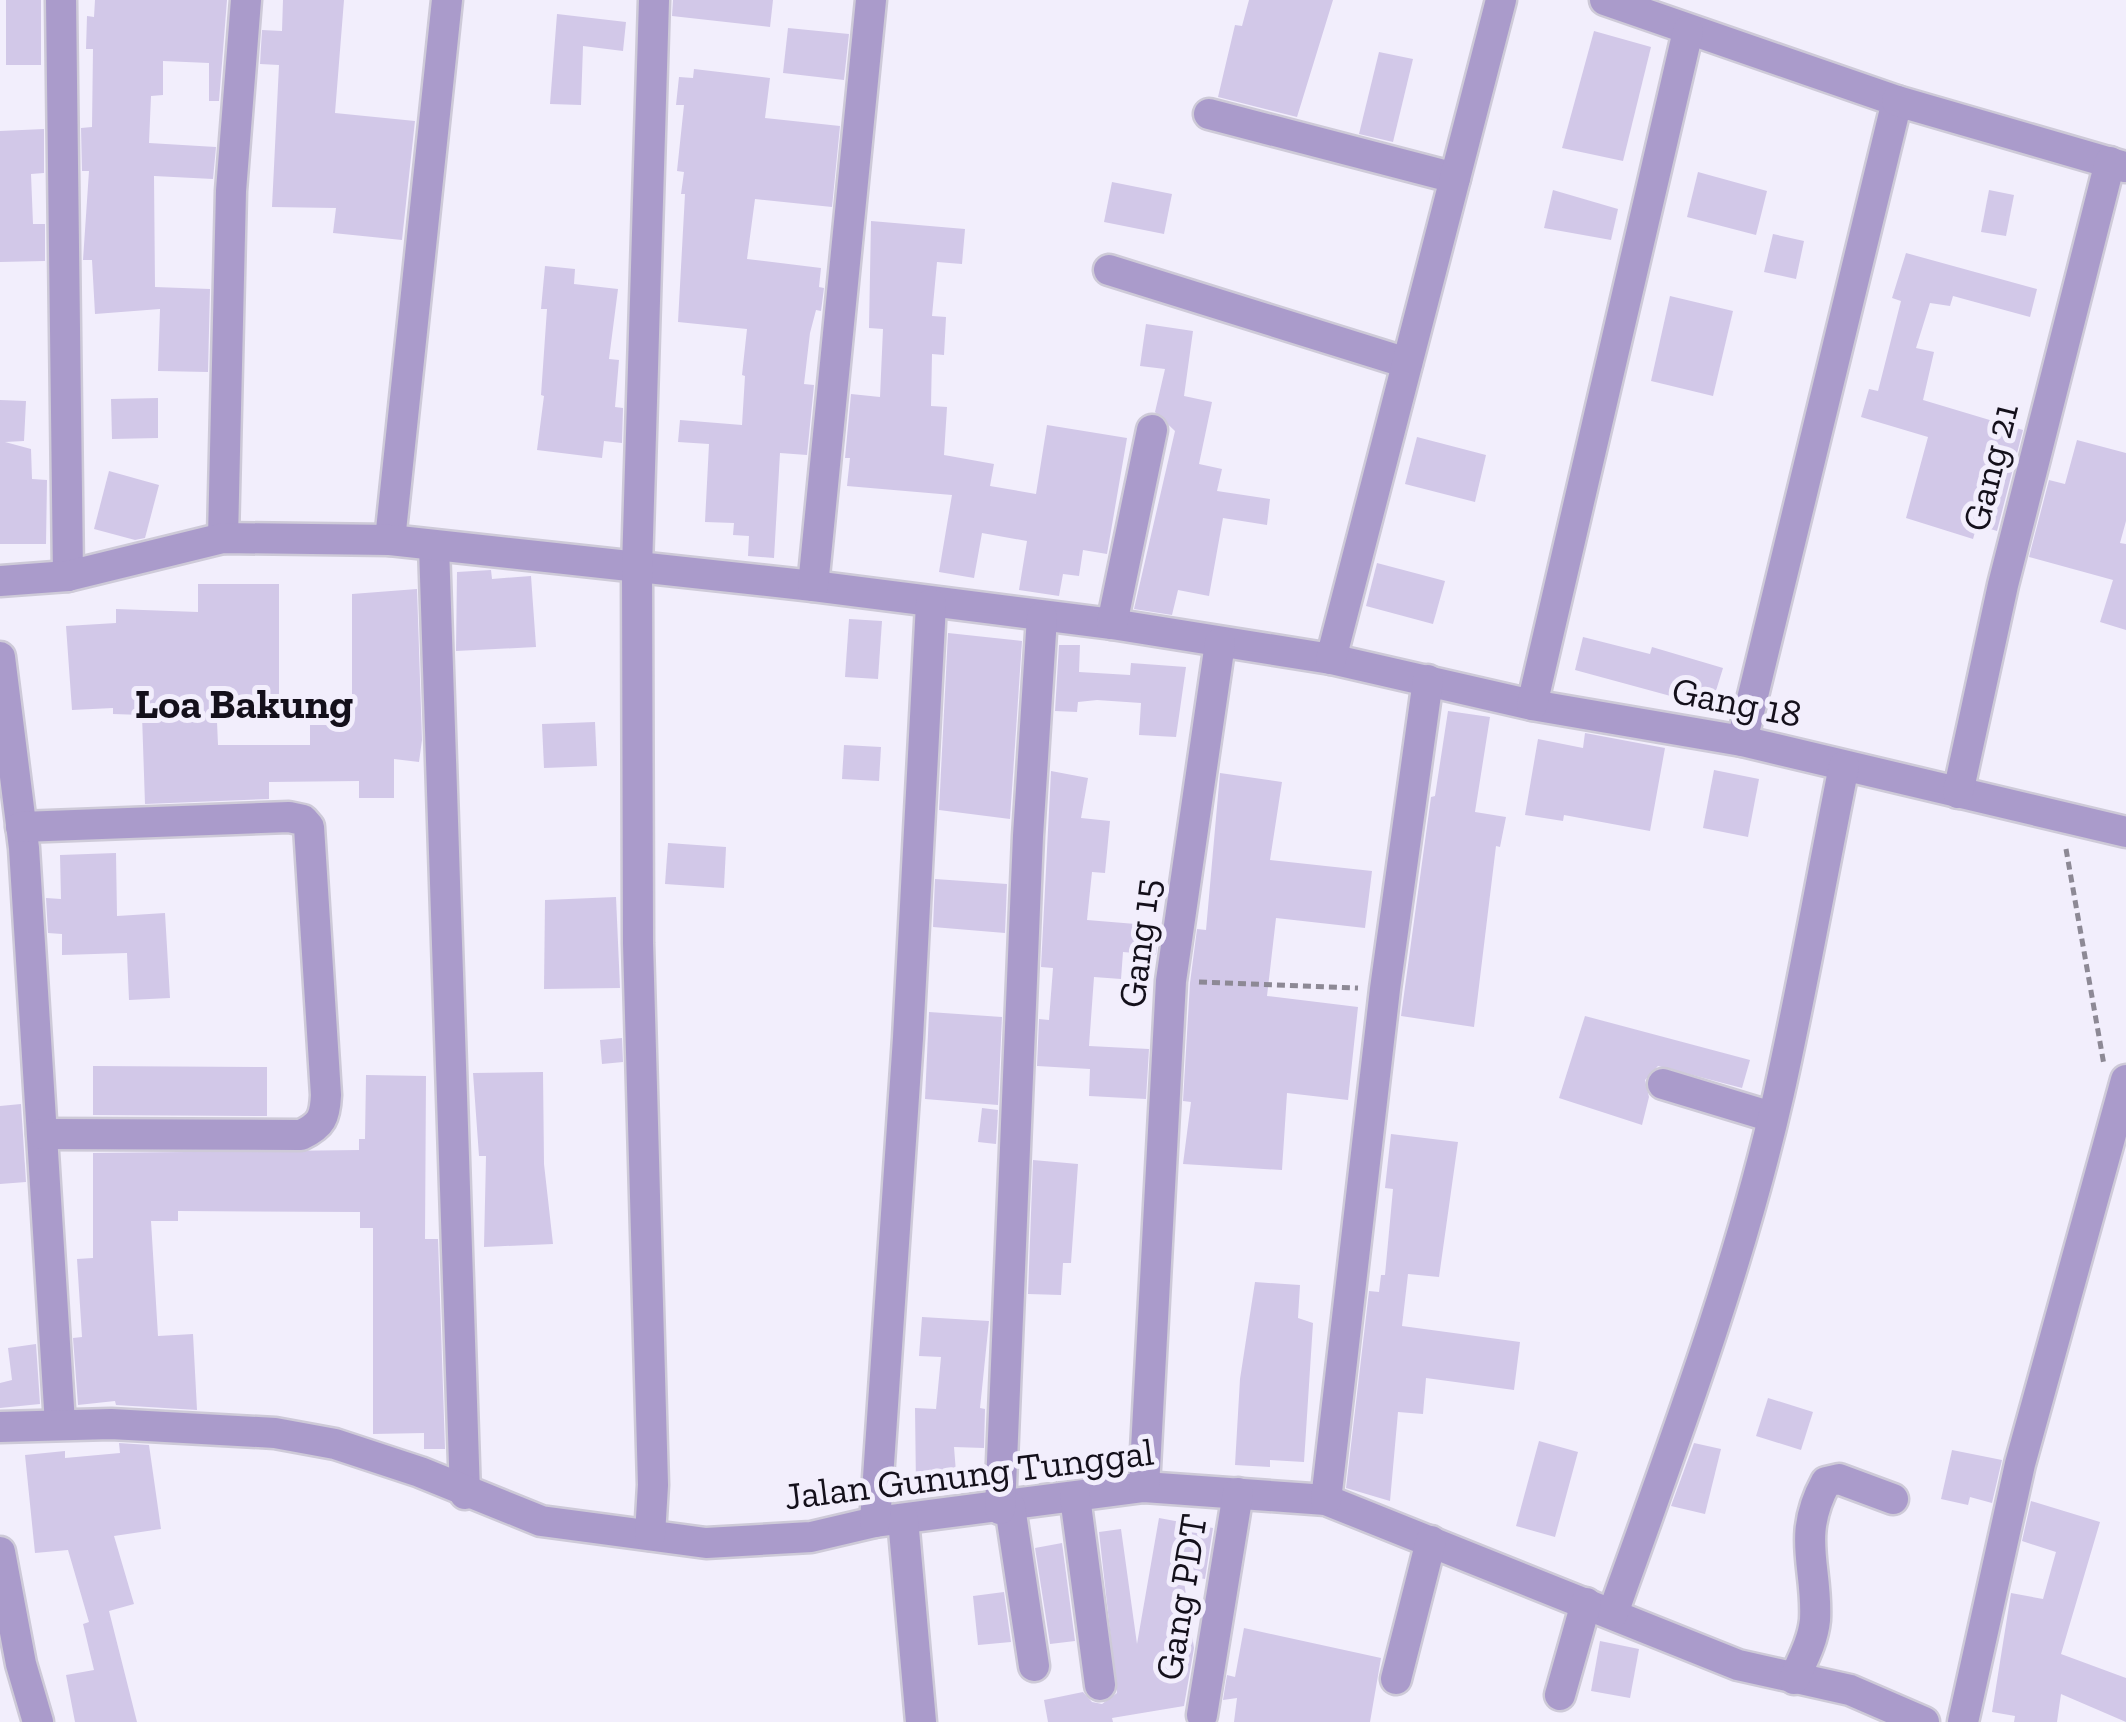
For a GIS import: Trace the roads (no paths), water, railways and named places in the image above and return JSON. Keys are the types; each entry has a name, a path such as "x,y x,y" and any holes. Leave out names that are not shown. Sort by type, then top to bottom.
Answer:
{"street":[{"path":"62,0 68,576"},
{"path":"223,538 231,191 246,0"},
{"path":"390,540 447,0"},
{"path":"650,1535 653,1485 638,943 637,568 654,0"},
{"path":"812,586 871,0"},
{"path":"1331,659 1501,0"},
{"path":"1605,0 1898,102 2118,165"},
{"path":"1532,706 1688,32"},
{"path":"1742,741 1898,102"},
{"path":"1209,114 1455,178"},
{"name":"Gang 21","path":"1958,792 2003,584 2118,165"},
{"path":"1109,270 1407,363"},
{"path":"1112,624 1152,430"},
{"name":"Gang 18","path":"0,581 68,576 223,538 390,540 812,586 1112,624 1331,659 1532,706 1742,741 2126,832"},
{"path":"434,546 465,1494"},
{"path":"921,1722 889,1520 931,604"},
{"path":"1034,1666 1005,1508 1028,836 1042,616"},
{"name":"Gang 15","path":"1144,1487 1171,981 1220,642"},
{"path":"0,657 22,827 60,1424"},
{"path":"1326,1500 1385,990 1428,680"},
{"path":"1560,1695 1687,1405 1772,1117 1844,766"},
{"path":"22,827 289,817 303,820 309,827 326,1095 326,1116 317,1128 301,1135 42,1134"},
{"path":"1963,1722 2020,1464 2126,1080"},
{"path":"1662,1084 1772,1117"},
{"name":"Jalan Gunung Tunggal","path":"0,1427 60,1424 275,1433 334,1444 420,1472 465,1494 541,1521 706,1543 812,1537 889,1520 1144,1487 1326,1500 1738,1665 1850,1690 1886,1714 1924,1722"},
{"path":"1794,1679 1815,1623 1808,1553 1818,1498 1826,1482 1839,1478 1893,1499"},
{"name":"Gang PDT","path":"1202,1714 1238,1493"},
{"path":"1075,1497 1100,1685"},
{"path":"1396,1679 1431,1542"},
{"path":"0,1552 21,1664 38,1722"}],"district":[{"name":"Loa Bakung","path":"244,703"}]}
